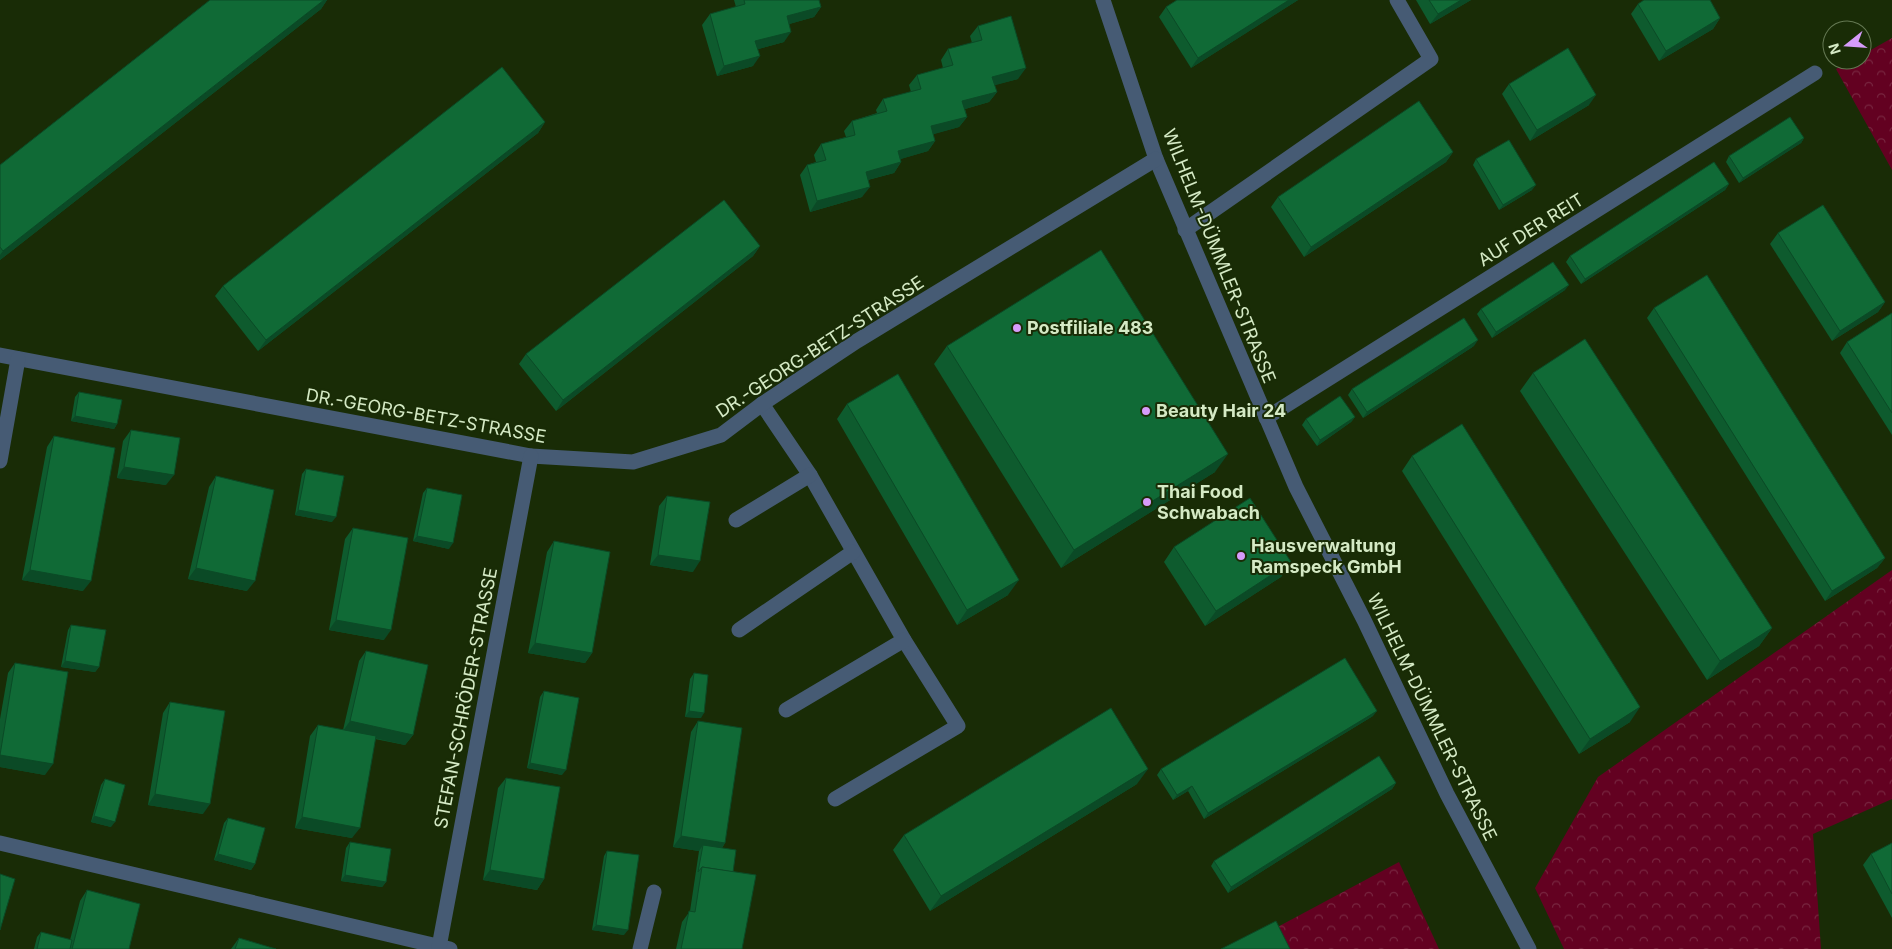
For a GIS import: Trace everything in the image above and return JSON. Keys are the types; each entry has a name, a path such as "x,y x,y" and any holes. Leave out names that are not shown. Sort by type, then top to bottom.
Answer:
{"street":[{"name":"WILHELM-DÜMMLER-STRASSE","path":"1103,0 1156,158 1296,487 1364,620 1447,794 1529,949"},
{"path":"1186,230 1431,59 1397,0"},
{"name":"AUF DER REIT","path":"1266,418 1816,73"},
{"name":"DR.-GEORG-BETZ-STRASSE","path":"0,355 531,456 633,462 721,435 762,404 857,341 1156,158"},
{"path":"0,461 18,358"},
{"path":"762,404 810,475 904,640 958,726 835,798"},
{"name":"STEFAN-SCHRÖDER-STRASSE","path":"0,843 444,948 531,456"},
{"path":"736,520 810,475"},
{"path":"739,630 853,552"},
{"path":"786,710 904,640"},
{"path":"640,949 654,892"}],"green space":[{"path":"1892,38 1892,170 1837,70 1872,70 1872,49"},
{"path":"1892,570 1892,799 1813,834 1821,949 1564,949 1535,888 1598,777"},
{"path":"1399,862 1439,949 1280,949 1270,931"}],"building":[{"path":"210,0 324,0 3,251 0,247 0,165"},
{"path":"744,0 819,0 821,7 787,16 791,32 755,41 760,56 724,66 710,14 745,4"},
{"path":"1177,0 1289,0 1198,58 1166,7"},
{"path":"1429,0 1461,0 1438,14"},
{"path":"1644,0 1710,0 1720,18 1666,51 1638,4"},
{"path":"1011,16 1026,68 992,77 997,92 962,101 967,117 931,126 935,141 898,151 901,162 866,172 870,187 817,201 807,165 826,160 821,144 855,135 852,121 887,111 883,99 921,89 917,75 953,65 948,49 982,40 978,26"},
{"path":"1568,48 1596,95 1537,130 1509,84"},
{"path":"502,67 545,122 266,340 223,286"},
{"path":"1419,101 1453,152 1311,247 1278,197"},
{"path":"1790,117 1804,138 1743,178 1729,156"},
{"path":"1509,140 1536,185 1503,205 1476,159"},
{"path":"1714,162 1729,184 1585,279 1570,256"},
{"path":"724,200 760,246 563,400 526,354"},
{"path":"1823,205 1885,302 1840,331 1778,233"},
{"path":"1101,250 1228,454 1074,550 947,346"},
{"path":"1553,262 1569,285 1496,332 1481,309"},
{"path":"1707,275 1885,558 1832,591 1654,308"},
{"path":"1892,313 1892,413 1847,342"},
{"path":"1464,318 1478,340 1367,412 1352,389"},
{"path":"1585,339 1772,628 1720,661 1533,373"},
{"path":"898,374 1019,580 967,610 847,404"},
{"path":"79,392 122,400 117,424 75,416"},
{"path":"1340,396 1355,417 1320,440 1306,419"},
{"path":"1462,424 1640,707 1590,739 1412,456"},
{"path":"131,430 180,438 174,475 124,467"},
{"path":"54,436 115,448 91,581 30,570"},
{"path":"306,469 344,476 336,517 298,510"},
{"path":"216,476 274,490 255,581 196,568"},
{"path":"427,488 462,495 453,543 417,536"},
{"path":"667,496 710,502 700,561 658,555"},
{"path":"1250,498 1291,562 1216,611 1174,547"},
{"path":"353,528 408,538 391,630 336,620"},
{"path":"554,541 610,552 592,653 535,643"},
{"path":"71,625 106,630 99,667 65,661"},
{"path":"366,651 428,665 413,735 350,721"},
{"path":"1345,658 1377,711 1208,813 1192,786 1177,795 1161,769"},
{"path":"15,663 68,672 53,764 0,755"},
{"path":"694,673 708,675 704,713 689,711"},
{"path":"544,691 579,698 566,770 530,763"},
{"path":"170,702 225,711 210,804 155,794"},
{"path":"1111,708 1148,769 941,896 904,835"},
{"path":"698,721 742,728 725,843 681,836"},
{"path":"318,725 376,736 360,828 302,817"},
{"path":"1379,756 1396,783 1231,887 1214,861"},
{"path":"506,778 560,787 544,879 490,870"},
{"path":"105,779 125,785 115,822 94,816"},
{"path":"228,818 265,828 255,864 218,854"},
{"path":"350,842 391,849 386,882 345,875"},
{"path":"1892,843 1892,894 1871,854"},
{"path":"703,845 736,850 733,872 702,867 698,872"},
{"path":"607,851 639,855 628,930 596,925"},
{"path":"702,867 756,875 742,949 681,949 689,911 695,912"},
{"path":"0,874 15,879 0,930"},
{"path":"87,890 140,904 129,949 72,949"},
{"path":"1276,921 1290,949 1221,949"},
{"path":"41,932 72,940 70,949 37,949"},
{"path":"239,938 276,949 235,949"}],"place":[{"name":"Postfiliale 483","path":"1017,328"},
{"name":"Beauty Hair 24","path":"1146,411"},
{"name":"Thai Food Schwabach","path":"1147,502"},
{"name":"Hausverwaltung Ramspeck GmbH","path":"1241,556"}]}
